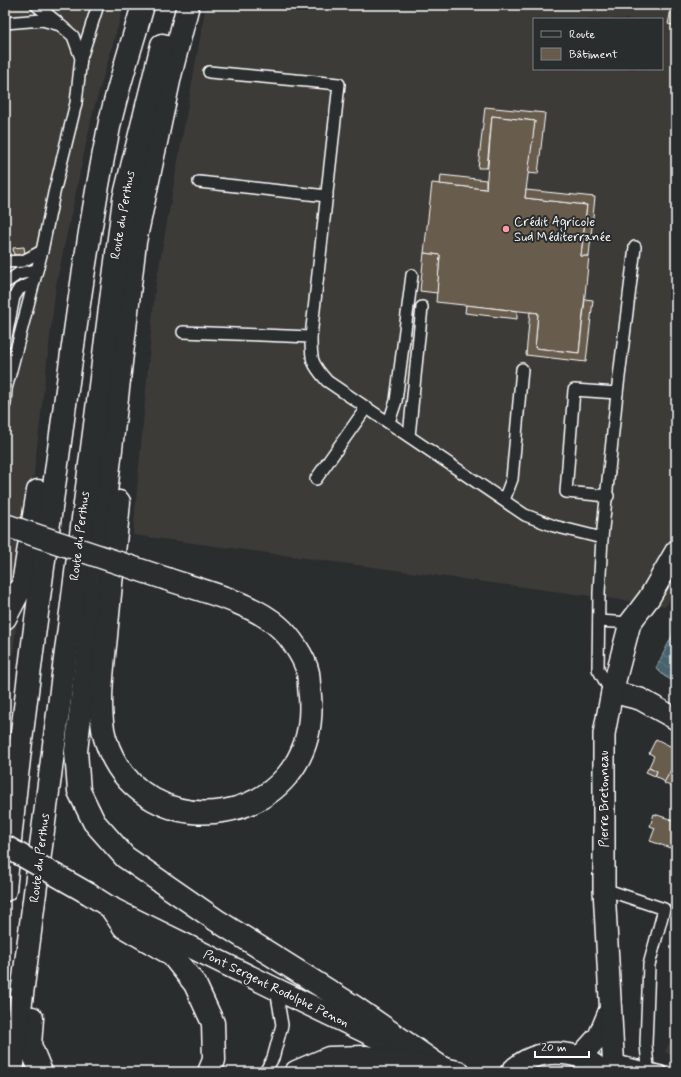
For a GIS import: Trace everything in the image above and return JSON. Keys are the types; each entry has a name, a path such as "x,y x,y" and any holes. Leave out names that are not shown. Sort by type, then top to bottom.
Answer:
{"main road":[{"path":"5,618 23,584 37,500 59,344 139,5"},
{"path":"121,82 143,5"},
{"name":"Route du Perthus","path":"12,1072 45,826 53,745 124,199 173,5"},
{"path":"188,5 170,76 134,250 76,751 79,790 94,822 125,856 216,920 353,1006 450,1071"},
{"path":"5,525 167,579 256,612 278,626 299,653 308,672 310,705 308,739 298,762 283,781 266,795 240,808 214,812 185,811 165,804 142,792 122,771 106,739 102,724 103,674 144,245 170,76"},
{"path":"5,890 25,708 71,358 88,245 111,121"},
{"path":"41,1072 30,1045 45,826"},
{"path":"111,908 124,927 171,954 195,984 213,1023 214,1060 209,1072"},
{"path":"296,1072 330,1058 365,1057 450,1071"}],"street":[{"name":"Pierre Bretonneau","path":"610,1068 610,1010 604,889 604,734 612,692 630,623 649,598 676,551"},
{"path":"612,692 640,699 676,719"},
{"name":"Pont Sergent Rodolphe Penon","path":"5,846 111,908 276,989 450,1071"},
{"name":"Pierre Bretonneau","path":"580,1057 599,1036 610,1010"},
{"path":"509,1071 530,1059 546,1054 563,1053 580,1057 610,1068"}],"lane":[{"path":"36,5 73,36 81,58"},
{"path":"6,389 42,251 54,193 76,103 80,78 81,58 98,5"},
{"path":"5,23 42,20 60,25"},
{"path":"210,72 339,84 311,337 311,356 314,367 327,381 524,515 554,526 602,538"},
{"path":"199,182 327,196"},
{"path":"612,692 598,669 602,538 608,496 617,393 635,247"},
{"path":"5,262 23,261 42,251"},
{"path":"5,284 18,274 37,270"},
{"path":"389,422 396,401 412,275"},
{"path":"5,342 14,297 19,289 33,282"},
{"path":"409,436 422,308"},
{"path":"183,332 311,337"},
{"path":"504,500 512,479 522,369"},
{"path":"5,375 5,404"},
{"path":"608,496 566,492 574,390 617,393"},
{"path":"316,479 366,408"},
{"path":"599,621 630,623"},
{"path":"604,889 664,909 648,965 646,1044 641,1069"},
{"path":"265,1072 273,1058 282,1025 276,989"},
{"path":"610,1068 641,1069 662,1072"}],"shaded area":[{"path":"5,5 124,5 92,116 56,285 11,670 5,668"},
{"path":"206,5 676,5 676,590 666,606 133,535 155,289"},
{"path":"676,1029 676,1057 665,1052"}],"water":[{"path":"676,628 676,683 664,676 656,668"}],"building":[{"path":"672,5 676,5 676,26 668,24"},
{"path":"485,107 545,113 538,174 527,173 535,121 492,116 487,168 478,168"},
{"name":"Crédit Agricole Sud Méditerranée","path":"492,116 535,121 525,198 587,205 581,256 589,256 579,353 535,348 538,313 436,302 440,255 424,253 432,183 486,189"},
{"path":"441,175 486,180 486,189 440,184"},
{"path":"526,190 595,197 589,256 581,256 587,205 525,198"},
{"path":"24,247 25,254 14,255 13,248"},
{"path":"424,253 440,255 437,293 420,291"},
{"path":"585,299 593,300 586,362 526,355 530,312 538,313 535,348 579,353"},
{"path":"466,305 517,311 517,319 465,313"},
{"path":"656,739 676,749 676,761 665,782 655,776 657,771 649,767 654,756 649,753"},
{"path":"676,761 676,789 664,783"},
{"path":"649,767 657,771 655,776 646,772"},
{"path":"654,814 676,821 676,850 650,841 655,828 650,826"}],"place":[{"name":"Crédit Agricole Sud Méditerranée","path":"506,229"}]}
